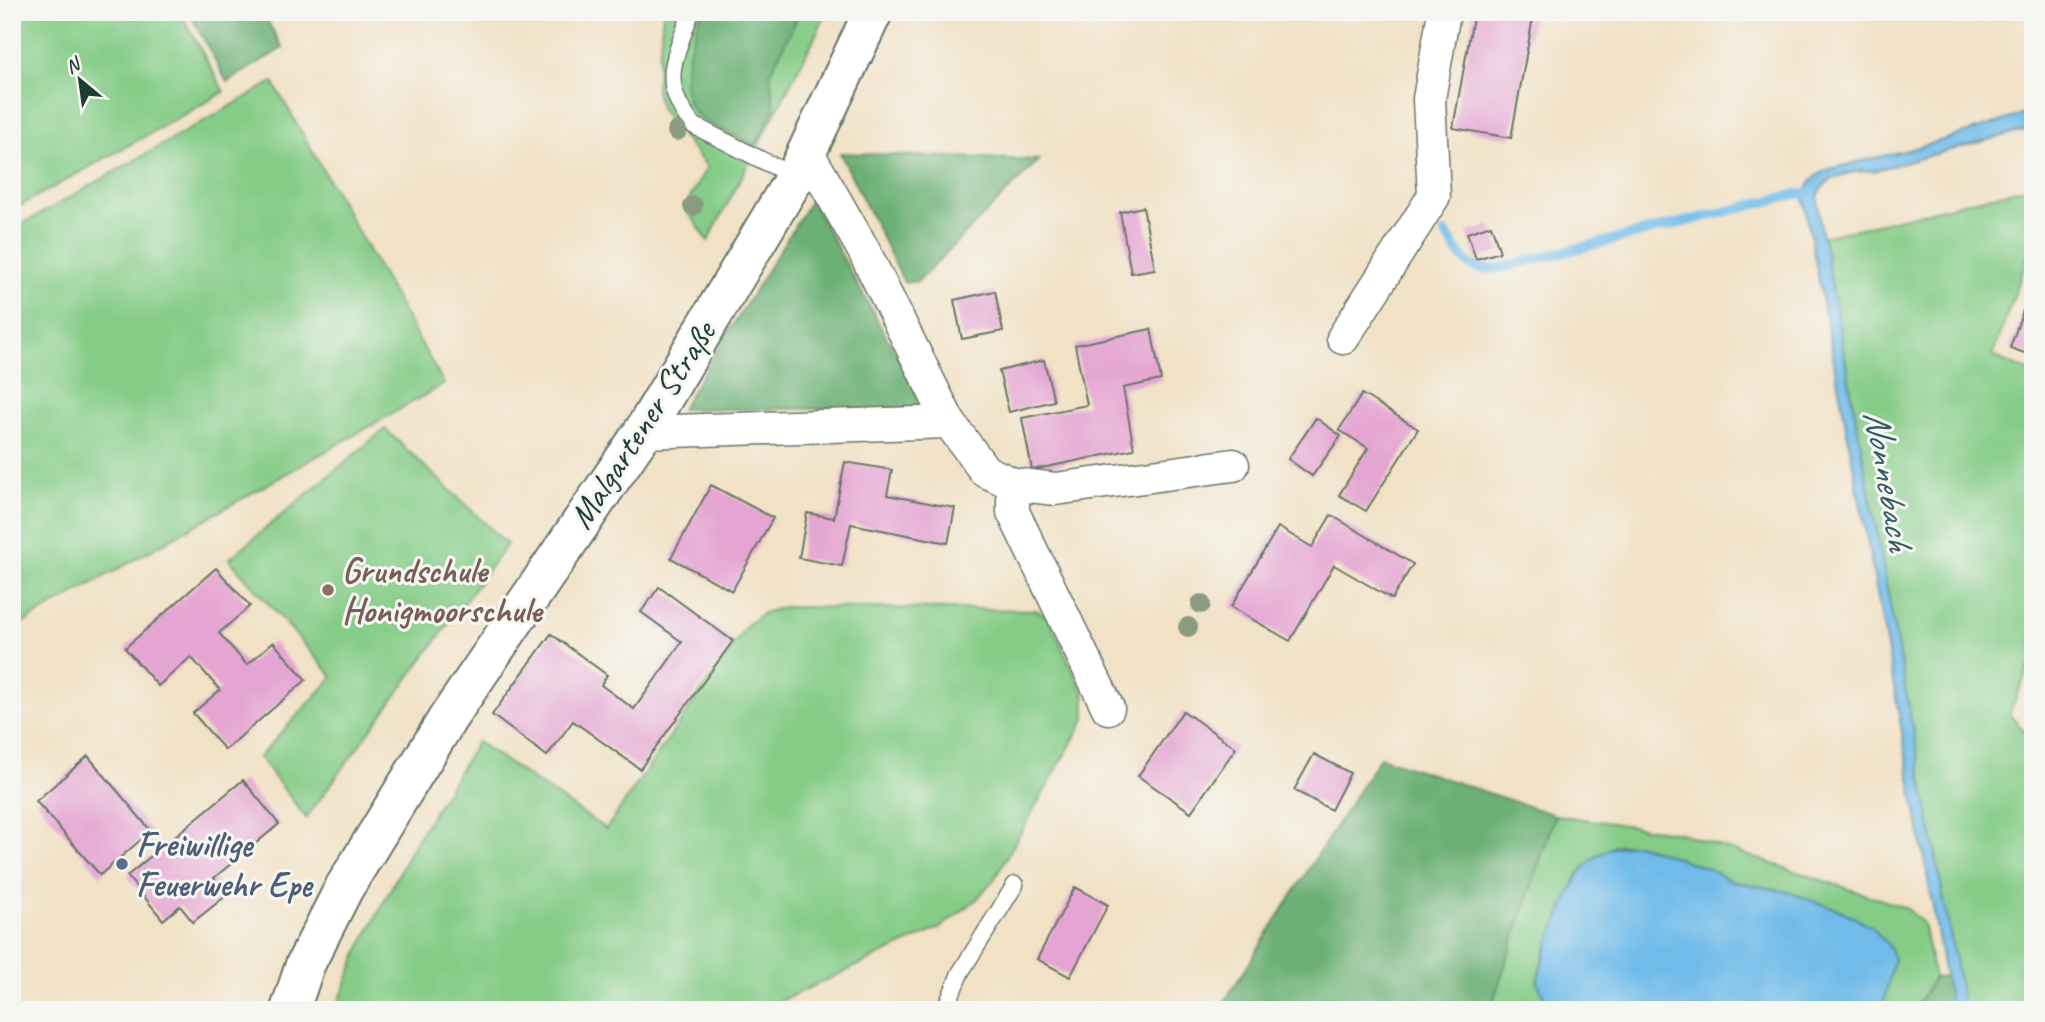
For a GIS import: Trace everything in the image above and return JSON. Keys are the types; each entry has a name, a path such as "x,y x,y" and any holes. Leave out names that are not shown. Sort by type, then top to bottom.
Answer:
{"street":[{"name":"Malgartener Straße","path":"290,1010 305,965 344,888 463,695 643,432 801,165 873,12"},
{"path":"1343,338 1434,196 1429,99 1444,12"},
{"path":"801,165 863,249 949,422 985,471 1013,484 1055,489 1233,465"},
{"path":"643,432 949,422"},
{"path":"1013,484 1013,512 1108,708"}],"lane":[{"path":"691,12 673,62 672,91 682,112 693,125 801,165"},
{"path":"945,1010 960,973 1015,886"}],"green space":[{"path":"12,12 180,12 224,92 12,210"},
{"path":"189,12 271,12 265,17 283,48 227,82"},
{"path":"663,12 826,12 708,241 685,207 707,167 660,108 656,90"},
{"path":"702,12 800,12 770,73 774,108 756,145 702,119 692,109 687,97 686,68"},
{"path":"273,82 444,384 12,629 12,230"},
{"path":"840,153 1039,160 917,282 904,282"},
{"path":"2033,186 2033,243 1992,356 2033,373 2033,658 2009,714 2033,741 2033,1010 1964,1010 1823,237"},
{"path":"811,200 924,405 920,409 681,409"},
{"path":"385,429 507,544 306,818 259,757 333,677 229,559"},
{"path":"784,607 1036,610 1048,617 1085,696 1085,719 995,878 976,900 940,928 761,1010 336,1010 359,950 414,844 477,742 606,829 747,625 763,613"},
{"path":"1380,757 1555,815 1492,1004 1504,1010 1219,1010"},
{"path":"1555,815 1680,833 1906,908 1923,923 1934,978 1914,1010 1880,1010 1883,1005 1840,910 1784,891 1731,881 1709,869 1637,844 1616,845 1596,856 1577,875 1543,958 1537,982 1553,1010 1504,1010 1492,1004"},
{"path":"1945,976 1951,1010 1914,1010 1934,978"}],"water":[{"path":"2033,111 2033,128 1873,171 1840,176 1825,184 1818,199 1820,222 1964,1010 1951,1010 1804,201 1810,182 1826,170 1927,145"},
{"path":"1637,844 1709,869 1731,881 1784,891 1840,910 1872,927 1889,946 1894,960 1880,1010 1553,1010 1537,982 1553,932 1579,875 1595,857 1606,851"}],"building":[{"path":"1474,12 1534,12 1511,138 1453,128"},
{"path":"1143,207 1155,269 1131,273 1120,212"},
{"path":"1491,225 1500,252 1476,259 1467,233"},
{"path":"2033,285 2033,356 2010,348"},
{"path":"995,291 1003,331 962,339 954,300"},
{"path":"1151,329 1161,380 1123,388 1134,449 1032,470 1022,418 1087,405 1075,345"},
{"path":"1044,360 1054,401 1009,412 999,371"},
{"path":"1362,394 1418,429 1366,511 1339,495 1368,448 1339,430"},
{"path":"1316,418 1341,436 1312,476 1288,459"},
{"path":"845,462 892,470 887,495 955,508 948,543 851,524 842,566 799,558 807,513 834,518"},
{"path":"711,485 773,518 732,591 671,558"},
{"path":"1331,515 1413,564 1392,599 1334,565 1290,641 1231,607 1278,527 1312,547"},
{"name":"Grundschule Honigmoorschule","path":"216,568 250,606 219,633 247,665 273,642 306,680 225,750 193,713 220,690 191,657 158,686 125,648"},
{"path":"659,587 733,641 640,769 573,721 547,756 492,715 551,634 607,675 601,685 634,709 682,642 641,612"},
{"path":"1183,711 1236,748 1191,812 1138,776"},
{"path":"1314,754 1350,773 1331,810 1294,790"},
{"path":"88,756 151,831 100,875 36,801"},
{"path":"243,780 279,824 214,878 227,895 193,922 180,906 163,920 127,876"},
{"path":"1075,887 1108,905 1070,977 1037,959"}],"waterway":[{"path":"1445,233 1466,262 1472,266 1500,268 1796,194 1809,194"}],"place":[{"name":"Grundschule Honigmoorschule","path":"328,590"},
{"name":"Freiwillige Feuerwehr Epe","path":"122,864"}],"water label":[{"name":"Nonnebach","path":"1889,480"}]}
